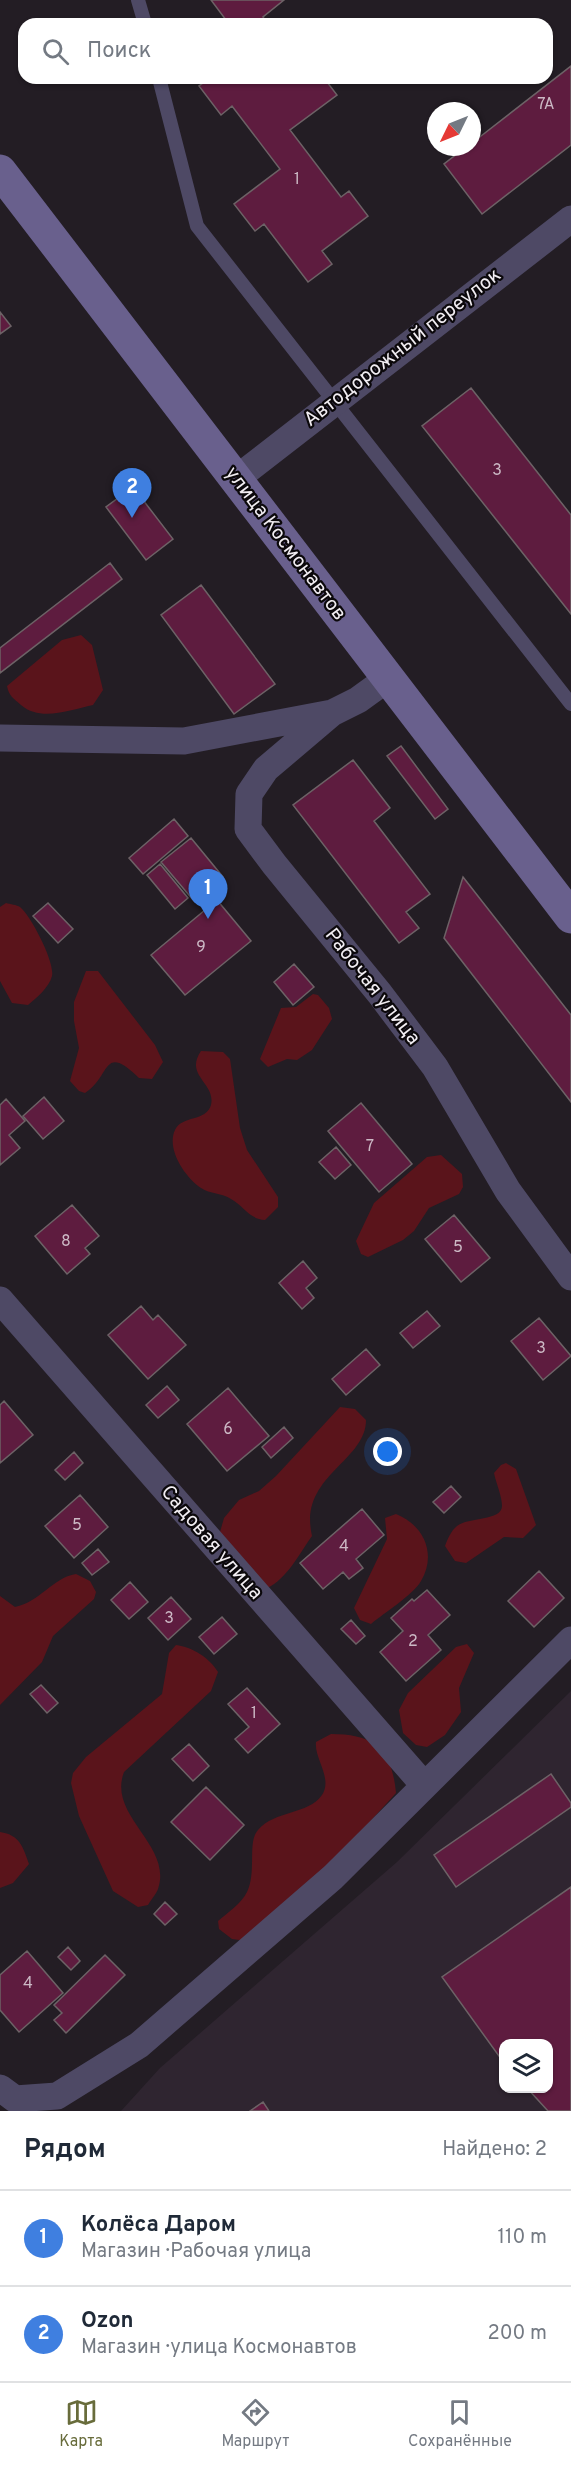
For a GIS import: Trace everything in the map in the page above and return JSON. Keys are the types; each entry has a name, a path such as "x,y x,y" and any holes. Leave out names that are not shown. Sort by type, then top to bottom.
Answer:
{"main road":[{"name":"улица Космонавтов","path":"0,171 571,917"}],"street":[{"name":"Автодорожный переулок","path":"236,479 571,219"},
{"path":"0,738 184,741 332,713 358,700 387,679"},
{"name":"Рабочая улица","path":"332,713 266,769 249,794 248,829 380,994 435,1067 508,1191 571,1277"},
{"name":"Садовая улица","path":"0,1300 424,1785"},
{"path":"8,2094 57,2096 139,2045 333,1877 571,1640"}],"lane":[{"path":"138,0 143,18"},
{"path":"161,84 197,226 571,704"}],"shaded area":[{"path":"81,635 92,645 103,690 93,705 46,714 29,710 12,697 7,686 62,640"},
{"path":"6,903 20,907 25,912 46,950 52,969 48,985 28,1005 12,1003 0,981 0,907"},
{"path":"86,971 98,971 155,1045 163,1062 152,1079 139,1078 119,1063 113,1063 85,1093 79,1091 70,1081 79,1048 74,1021 74,1002"},
{"path":"313,994 318,995 329,1008 332,1019 312,1050 297,1060 287,1059 268,1067 260,1059 281,1008 296,1007"},
{"path":"201,1051 223,1052 230,1059 240,1128 247,1150 278,1197 278,1207 265,1220 251,1215 227,1197 201,1188 183,1170 175,1154 173,1137 178,1125 204,1114 211,1105 209,1091 196,1067"},
{"path":"441,1155 462,1174 463,1187 459,1194 429,1208 414,1231 403,1240 368,1257 361,1254 356,1241 374,1203 427,1157"},
{"path":"340,1407 355,1409 366,1420 363,1435 356,1447 323,1484 315,1498 310,1516 312,1536 281,1579 267,1588 220,1532 224,1518 239,1500 259,1491 276,1476"},
{"path":"506,1463 516,1469 536,1525 523,1538 504,1537 466,1563 455,1561 445,1546 455,1528 462,1523 491,1517 501,1511 502,1502 494,1473"},
{"path":"396,1514 414,1525 425,1542 428,1551 426,1571 412,1592 371,1624 360,1620 354,1608 387,1539 385,1518"},
{"path":"76,1574 90,1581 96,1592 94,1599 53,1636 42,1662 0,1705 0,1596 15,1607 32,1600 60,1580"},
{"path":"467,1644 474,1653 459,1688 461,1712 445,1735 427,1747 416,1745 403,1733 399,1710 408,1693 456,1647"},
{"path":"176,1645 200,1654 218,1672 211,1691 124,1772 121,1788 124,1803 157,1858 160,1873 155,1895 148,1905 138,1907 113,1891 79,1816 71,1783 73,1773 86,1757 162,1694 169,1653"},
{"path":"571,1691 571,2111 121,2111 160,2068 397,1862"},
{"path":"331,1734 359,1737 378,1747 390,1765 396,1793 336,1859 247,1941 232,1939 219,1929 218,1921 238,1904 247,1892 250,1884 255,1835 273,1819 308,1806 322,1795 325,1782 316,1742"},
{"path":"0,1832 12,1836 20,1843 29,1864 13,1883 0,1888"}],"building":[{"path":"211,0 284,0 264,18 224,18"},
{"path":"571,66 571,145 482,214 444,164 454,156 481,156 481,136 548,84 553,84 553,80"},
{"path":"202,84 329,84 337,95 290,130 341,197 349,191 368,216 322,251 332,264 308,282 264,224 255,231 234,204 280,169 232,106 221,115 199,86"},
{"path":"0,312 11,326 0,334"},
{"path":"471,388 571,515 571,614 422,426"},
{"path":"133,487 173,539 146,560 106,507"},
{"path":"110,563 122,579 0,673 0,648"},
{"path":"201,585 275,684 234,714 161,615"},
{"path":"401,746 448,809 435,819 387,756"},
{"path":"353,760 390,808 374,821 430,894 406,912 419,928 399,943 293,805"},
{"path":"174,819 188,836 143,874 129,858"},
{"path":"191,838 223,877 194,901 161,862"},
{"path":"160,864 188,898 175,909 147,875"},
{"path":"463,877 571,1015 571,1102 444,938"},
{"path":"217,900 251,941 185,995 151,955"},
{"path":"48,903 73,929 58,943 33,916"},
{"path":"294,964 314,987 293,1005 274,982"},
{"path":"44,1097 64,1121 43,1139 23,1116"},
{"path":"6,1099 25,1121 9,1135 20,1148 0,1165 0,1105"},
{"path":"361,1103 412,1164 379,1192 328,1131"},
{"path":"336,1147 351,1165 335,1179 319,1162"},
{"path":"72,1205 99,1236 85,1248 90,1254 67,1274 35,1236"},
{"path":"454,1215 490,1258 461,1282 425,1239"},
{"path":"303,1261 317,1278 306,1288 314,1298 302,1309 279,1283"},
{"path":"141,1306 153,1320 158,1315 186,1345 148,1379 108,1335"},
{"path":"427,1311 440,1326 413,1348 400,1333"},
{"path":"539,1318 571,1356 543,1380 511,1341"},
{"path":"366,1349 380,1365 346,1395 332,1379"},
{"path":"167,1386 179,1400 158,1418 146,1405"},
{"path":"228,1388 269,1436 227,1471 187,1424"},
{"path":"4,1401 33,1435 0,1463 0,1405"},
{"path":"284,1427 293,1438 271,1458 262,1447"},
{"path":"74,1452 83,1463 65,1480 55,1470"},
{"path":"451,1486 461,1497 444,1513 433,1502"},
{"path":"80,1495 108,1527 74,1558 45,1526"},
{"path":"362,1509 384,1535 356,1559 363,1568 349,1579 343,1572 323,1589 300,1563"},
{"path":"98,1549 109,1562 92,1575 82,1563"},
{"path":"539,1571 564,1598 534,1627 508,1601"},
{"path":"130,1582 148,1602 129,1619 111,1600"},
{"path":"427,1590 450,1615 428,1635 441,1650 406,1681 380,1652 403,1631 391,1618 412,1599 414,1601"},
{"path":"171,1597 191,1619 168,1640 148,1618"},
{"path":"222,1617 237,1634 214,1654 199,1637"},
{"path":"351,1620 365,1636 356,1644 341,1629"},
{"path":"41,1685 58,1703 47,1713 30,1694"},
{"path":"247,1688 280,1724 248,1753 235,1739 249,1727 228,1704"},
{"path":"189,1744 209,1766 193,1781 172,1759"},
{"path":"551,1774 571,1803 571,1807 456,1887 434,1855"},
{"path":"206,1787 244,1825 210,1860 171,1822"},
{"path":"571,1887 571,2111 548,2111 532,2093 553,2093 553,2039 499,2039 499,2056 442,1977"},
{"path":"165,1902 177,1914 165,1925 154,1914"},
{"path":"68,1947 80,1961 71,1970 58,1957"},
{"path":"27,1951 63,1993 19,2032 0,2010 0,1975"},
{"path":"105,1955 125,1975 66,2033 54,2020 62,2013 54,2005"},
{"path":"263,2102 269,2111 250,2111"}],"place":[{"name":"Ozon","path":"132,518"},
{"name":"Колёса Даром","path":"208,919"}]}
